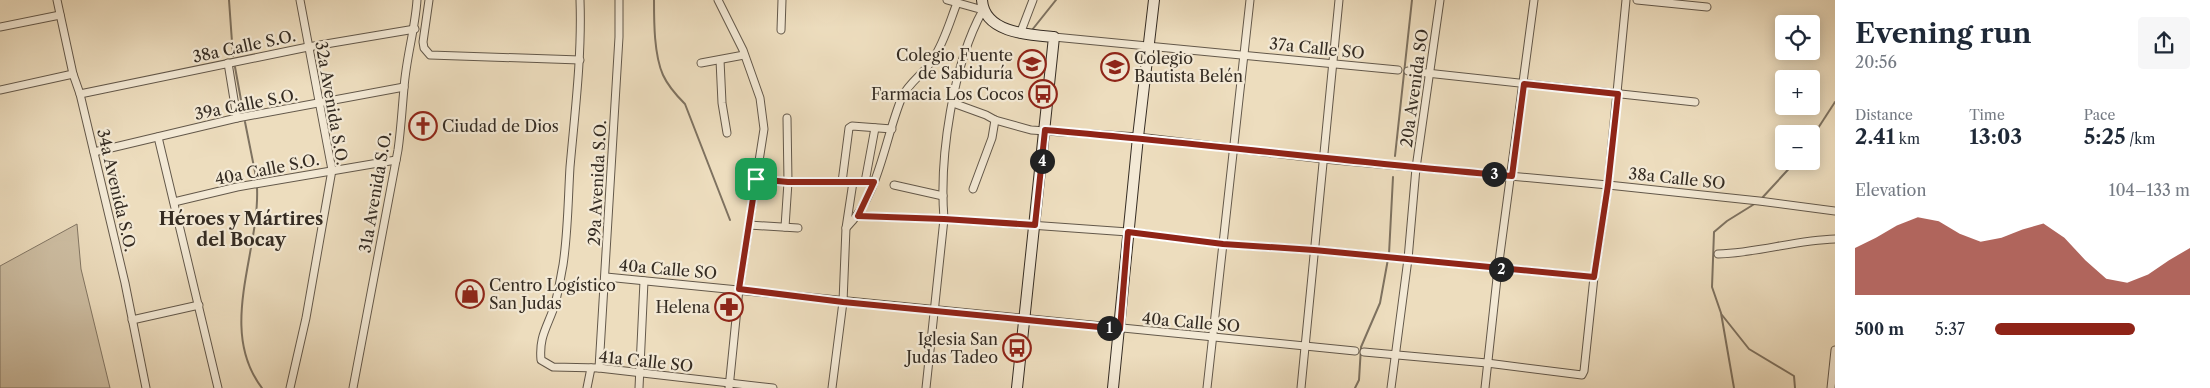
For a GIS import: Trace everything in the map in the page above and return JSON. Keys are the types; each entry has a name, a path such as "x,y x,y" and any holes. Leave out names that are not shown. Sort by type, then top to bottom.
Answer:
{"street":[{"name":"34a Avenida S.O.","path":"57,0 73,74 80,94 94,152 146,388"},
{"name":"32a Avenida S.O.","path":"290,388 306,318 332,170 300,0"},
{"name":"31a Avenida S.O.","path":"353,388 396,160 403,115 404,87 415,29 417,0"},
{"path":"429,0 423,42 424,48 430,55 580,60 580,0"},
{"name":"29a Avenida S.O.","path":"599,368 606,277 619,37 619,0"},
{"path":"718,0 744,55 760,98 764,129 739,289 729,386"},
{"path":"781,30 782,0"},
{"path":"947,0 957,3 982,5"},
{"path":"1020,34 1033,0"},
{"path":"1113,388 1154,0"},
{"path":"1207,388 1250,0"},
{"path":"1301,388 1339,0"},
{"name":"20a Avenida SO","path":"1391,388 1408,259 1416,168 1440,0"},
{"path":"1485,388 1498,269 1512,176 1534,0"},
{"path":"1364,352 1487,363 1582,375 1608,185 1626,0"},
{"path":"1637,0 1707,7"},
{"path":"846,228 858,216 874,182 902,97 910,83 927,68 934,58 957,3"},
{"path":"982,5 988,17 1013,32 1054,37 1017,388"},
{"path":"926,388 944,219 943,196 947,144 953,103 970,32 982,5"},
{"path":"0,27 60,15"},
{"name":"38a Calle S.O.","path":"80,94 228,62 415,29"},
{"name":"37a Calle SO","path":"1054,37 1398,70"},
{"path":"702,63 744,55"},
{"name":"41a Calle SO","path":"580,60 563,263 553,310 545,326 540,344 541,360 553,367 599,368 729,386 774,388"},
{"path":"720,60 722,103 727,133"},
{"path":"228,62 237,118"},
{"path":"1408,71 1696,102"},
{"path":"0,90 73,74"},
{"name":"39a Calle S.O.","path":"94,152 237,118 404,87"},
{"name":"38a Calle SO","path":"953,103 995,120 1031,130 1138,138 1324,159 1759,200 1835,211"},
{"path":"785,227 788,182 787,118"},
{"path":"973,189 992,138 995,120"},
{"path":"842,182 849,128 852,126 892,129"},
{"path":"865,182 875,128"},
{"path":"158,137 218,388"},
{"name":"40a Calle S.O.","path":"174,202 237,186 396,160"},
{"path":"756,179 788,182 874,182"},
{"path":"832,388 843,302 846,228 853,182"},
{"path":"894,185 943,196"},
{"path":"858,216 944,219 1128,232 1223,244 1314,250 1594,277"},
{"path":"749,225 798,228"},
{"path":"1718,254 1739,253 1811,240 1835,240"},
{"name":"40a Calle SO","path":"606,277 739,289 843,302 1025,320 1355,351"},
{"path":"639,388 644,281"},
{"path":"132,320 199,305"},
{"path":"1831,388 1835,350"},
{"path":"587,388 591,368"}],"shaded area":[{"path":"77,224 81,269 110,388 0,388 0,266"}],"waterway":[{"path":"229,0 233,56"},
{"path":"654,0 655,38 660,67 670,87 685,104 730,220"},
{"path":"1032,30 1056,0"},
{"path":"1395,156 1412,0"},
{"path":"235,67 243,111"},
{"path":"1820,125 1835,102"},
{"path":"245,122 257,182"},
{"path":"1762,198 1788,170"},
{"path":"1389,254 1393,177"},
{"path":"257,187 253,238 241,316 243,341 249,365 262,388"},
{"path":"1734,388 1721,313 1712,287 1714,232 1727,221 1756,203"},
{"path":"1355,388 1359,380 1361,347 1380,303 1388,259"},
{"path":"1722,315 1749,349 1794,376 1795,388"}],"place":[{"name":"Colegio Fuente de Sabiduría","path":"1032,64"},
{"name":"Colegio Bautista Belén","path":"1115,67"},
{"name":"Farmacia Los Cocos","path":"1043,94"},
{"name":"Ciudad de Dios","path":"423,126"},
{"name":"Centro Logístico San Judas","path":"470,294"},
{"name":"Helena","path":"729,307"},
{"name":"Iglesia San Judas Tadeo","path":"1017,348"}],"district":[{"name":"Héroes y Mártires del Bocay","path":"241,229"}],"route":[{"path":"1524,84 1618,94 1608,185 1594,277 1314,250 1223,244 1128,232 1120,329 843,302 739,289 756,179 788,182 874,182 858,216 1035,225 1045,130 1138,138 1324,159 1512,176 1524,84"}]}
